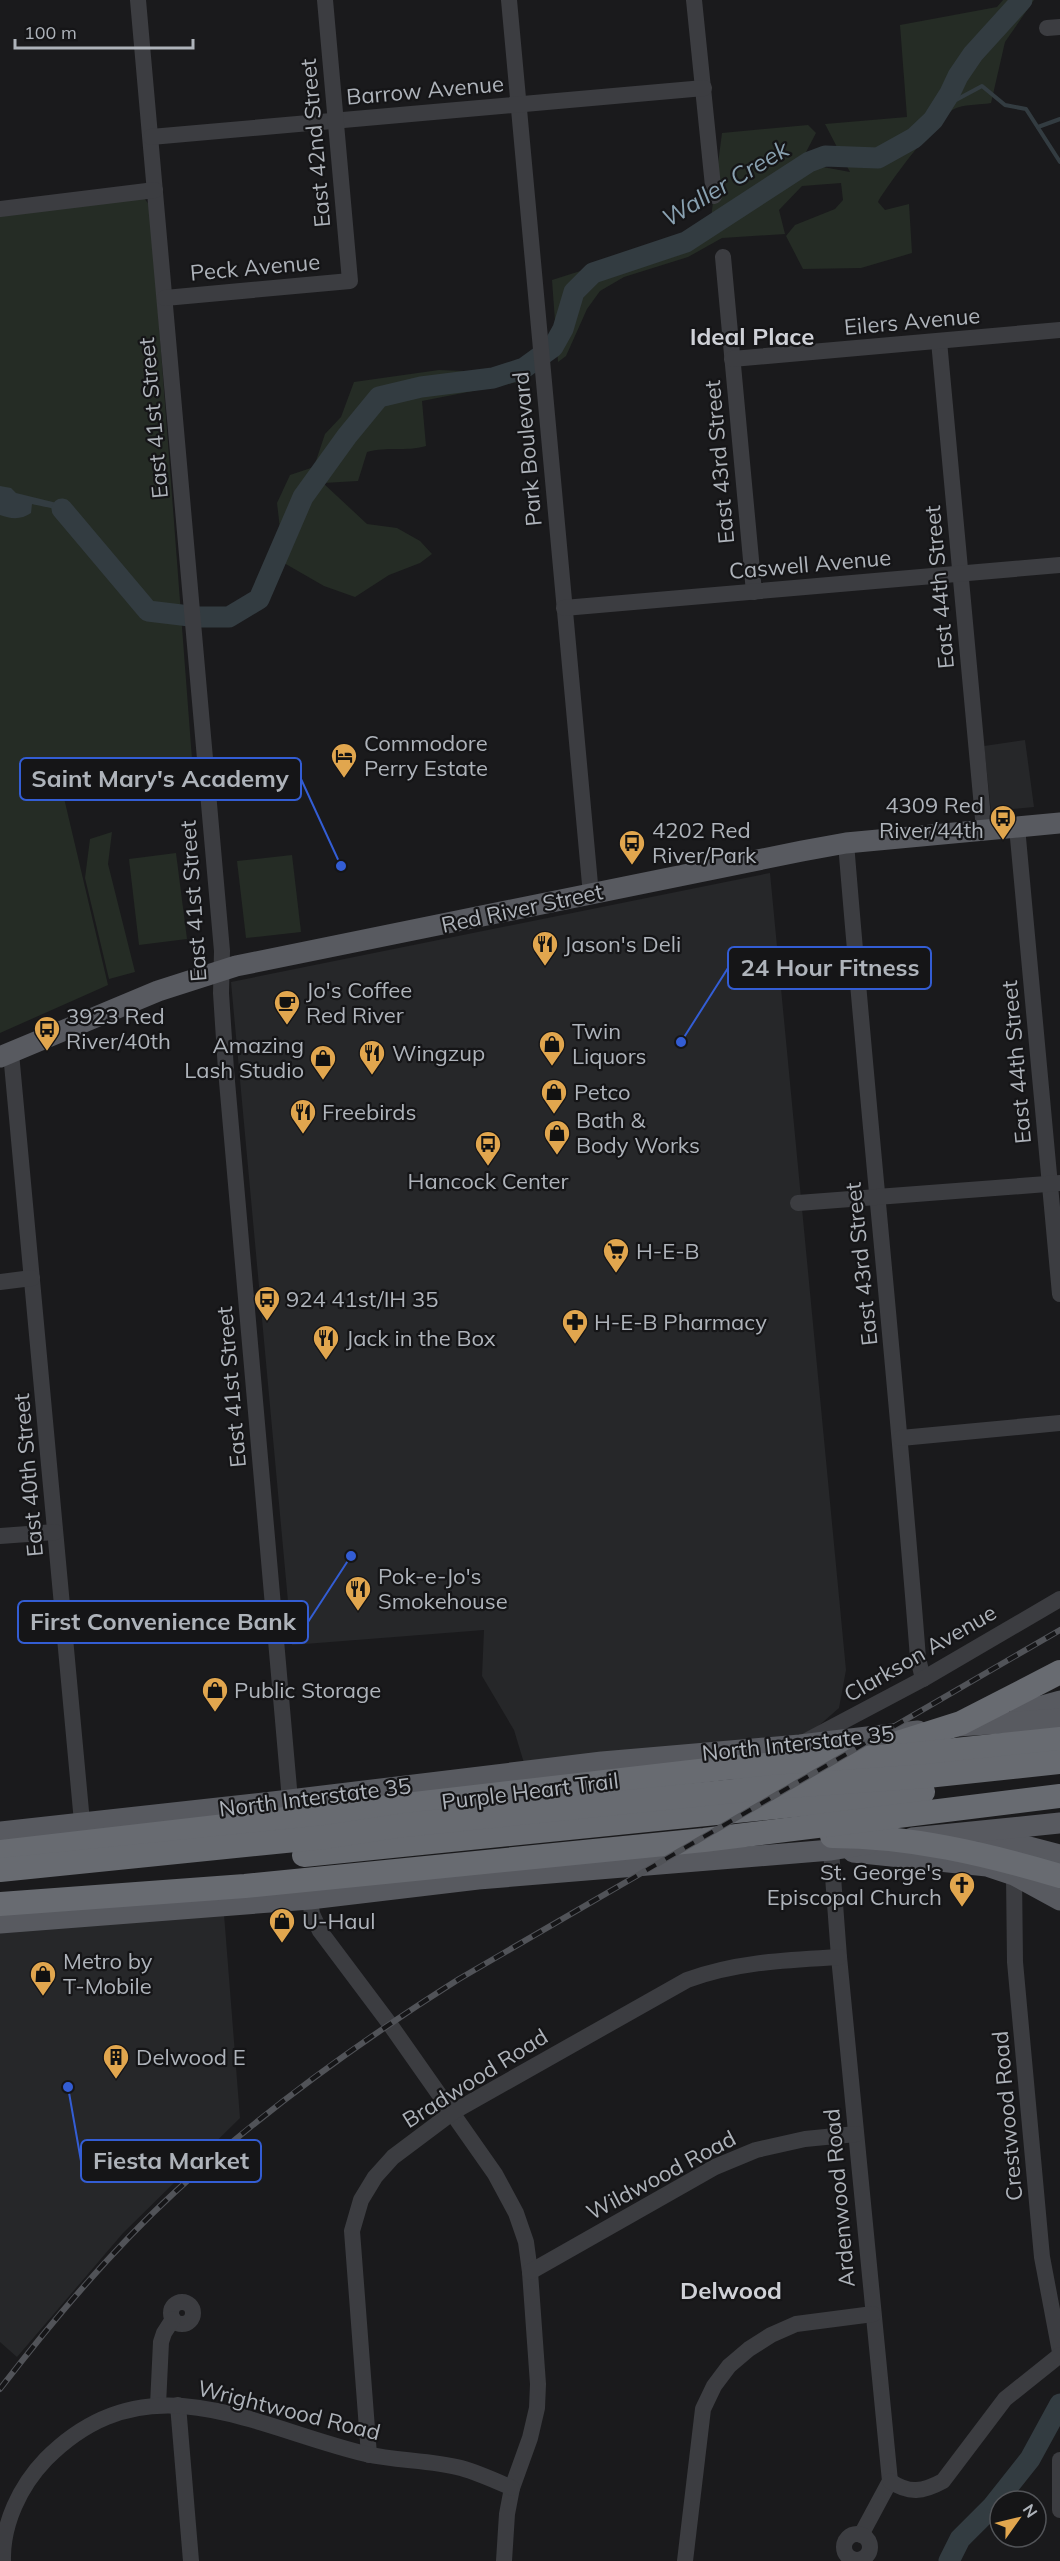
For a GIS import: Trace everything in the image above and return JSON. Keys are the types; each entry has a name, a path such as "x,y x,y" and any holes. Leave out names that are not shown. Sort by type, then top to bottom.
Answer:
{"highway":[{"path":"725,1768 880,1747 927,1736 988,1711 1060,1672"},
{"name":"Purple Heart Trail","path":"0,1852 725,1768 908,1755 1060,1740"},
{"name":"Purple Heart Trail","path":"0,1886 447,1831 773,1787 927,1776 1060,1762"},
{"name":"Purple Heart Trail","path":"0,1870 325,1837 404,1825 447,1831 1060,1778"},
{"path":"0,1904 245,1886 704,1840 1060,1796"},
{"path":"165,1815 305,1826 404,1825"},
{"path":"704,1840 862,1837 953,1849 1015,1868 1053,1876"}],"main road":[{"name":"Red River Street","path":"6,1055 158,991 222,971 846,843 1060,823"},
{"path":"980,1724 1060,1701"},
{"name":"North Interstate 35","path":"0,1832 165,1815 602,1762 800,1745 980,1724 1060,1719"},
{"path":"602,1762 584,1779 577,1790 583,1845 593,1858 613,1868"},
{"path":"467,1778 491,1786 505,1795 512,1858 503,1869 478,1880"},
{"path":"0,1923 310,1899 478,1880 831,1850 941,1834 974,1833 1060,1823"},
{"path":"974,1833 1060,1855"},
{"path":"831,1850 1015,1868 1060,1900"}],"street":[{"name":"East 41st Street","path":"138,0 222,951 222,1004 230,1117 290,1800"},
{"name":"East 42nd Street","path":"325,0 350,281"},
{"name":"Park Boulevard","path":"509,0 591,895"},
{"path":"694,0 714,196"},
{"name":"Barrow Avenue","path":"150,137 704,88"},
{"path":"0,208 155,190"},
{"name":"East 43rd Street","path":"723,256 754,592"},
{"name":"Peck Avenue","path":"165,298 350,281"},
{"name":"Eilers Avenue","path":"732,359 1060,330"},
{"name":"East 44th Street","path":"939,341 984,829"},
{"name":"Caswell Avenue","path":"564,608 1060,565"},
{"name":"East 44th Street","path":"1017,827 1055,1183 1060,1294"},
{"name":"East 43rd Street","path":"846,843 876,1196 901,1438 918,1658 923,1679"},
{"name":"East 40th Street","path":"6,1055 32,1278 82,1822"},
{"path":"798,1203 1055,1183"},
{"path":"0,1281 32,1278"},
{"path":"901,1438 1060,1424"},
{"path":"0,1536 55,1532"},
{"name":"Clarkson Avenue","path":"800,1745 923,1679 1060,1599"},
{"path":"523,1772 532,1862 546,1874 559,1859 549,1768"},
{"name":"Ardenwood Road","path":"831,1850 839,1956 890,2481"},
{"name":"Crestwood Road","path":"1015,1868 1015,1962 1042,2257 1060,2353"},
{"path":"310,1899 312,1914 320,1930 453,2112 495,2174 516,2213 526,2242 531,2272 538,2385 537,2408 507,2514 504,2561"},
{"name":"Bradwood Road","path":"369,2455 352,2231 361,2200 375,2176 393,2157 453,2112 687,1980 714,1970 735,1966 839,1956"},
{"name":"Wildwood Road","path":"531,2272 715,2167 756,2150 805,2139 856,2134"},
{"path":"685,2561 703,2409 719,2379 729,2366 749,2349 796,2324 873,2314"},
{"path":"158,2405 161,2343 173,2319"},
{"path":"861,2535 890,2481 914,2492 930,2489 944,2481 1005,2399 1060,2353"},
{"name":"Wrightwood Road","path":"3,2561 3,2540 15,2504 35,2470 67,2438 117,2413 158,2405 178,2405 222,2411 369,2455 461,2468 513,2488"},
{"path":"178,2405 191,2561"},
{"path":"1060,2460 1060,2510"}],"shaded area":[{"path":"1003,0 1034,0 1005,42 991,103 962,106 947,115 914,152 878,202 885,210 909,204 912,253 861,268 803,269 786,236 795,225 835,209 843,200 841,183 802,186 779,210 785,234 722,238 688,257 624,277 600,291 587,309 566,356 558,362 552,280 675,241 711,218 722,133 808,125 816,133 805,154 806,168 823,167 850,172 825,124 907,117 900,25 997,7"},
{"path":"144,198 150,206 192,759 64,798 108,985 0,1033 0,215"},
{"path":"526,357 529,380 422,401 426,446 367,452 358,481 323,483 367,524 397,528 420,541 432,554 420,563 389,575 355,597 324,586 284,563 277,503 290,475 314,467 325,434 341,417 354,382 439,370 490,372"},
{"path":"0,486 11,488 16,493 69,506 86,525 83,529 73,527 56,510 32,504 31,513 23,517 12,518 0,515"},
{"path":"1025,740 1034,807 991,811 984,746"},
{"path":"112,832 108,864 135,972 109,979 85,878 90,839"},
{"path":"176,853 187,939 139,945 129,859"},
{"path":"292,855 301,932 246,938 237,861"},
{"name":"Hancock Center","path":"770,873 846,1670 839,1708 808,1735 524,1763 514,1730 482,1676 484,1630 292,1645 231,982"},
{"path":"224,1914 240,2118 123,2233 17,2357 0,2342 0,1930"}],"waterway":[{"name":"Waller Creek","path":"62,509 148,611 198,617 229,617 259,599 303,497 347,436 379,397 421,387 493,378 524,368 553,347 563,329 574,292 593,273 686,242 809,162 825,156 878,158 914,138 933,120 973,54 1022,0"},
{"path":"941,108 982,86 1005,105 1026,109 1060,162"},
{"path":"1038,127 1060,119"},
{"path":"949,2561 960,2539 992,2507 1030,2459 1060,2404"}],"railway":[{"path":"0,2389 83,2287 151,2215 242,2133 348,2053 459,1979 1060,1630"}],"place":[{"name":"Commodore Perry Estate","path":"344,779"},
{"name":"4309 Red River/44th","path":"1003,841"},
{"name":"Saint Mary's Academy","path":"341,866"},
{"name":"4202 Red River/Park","path":"632,866"},
{"name":"Jason's Deli","path":"545,967"},
{"name":"Jo's Coffee Red River","path":"287,1026"},
{"name":"24 Hour Fitness","path":"681,1042"},
{"name":"3923 Red River/40th","path":"47,1052"},
{"name":"Twin Liquors","path":"552,1067"},
{"name":"Wingzup","path":"372,1076"},
{"name":"Amazing Lash Studio","path":"323,1081"},
{"name":"Petco","path":"554,1115"},
{"name":"Freebirds","path":"303,1135"},
{"name":"Bath & Body Works","path":"557,1156"},
{"name":"Hancock Center","path":"488,1167"},
{"name":"H-E-B","path":"616,1274"},
{"name":"924 41st/IH 35","path":"267,1322"},
{"name":"H-E-B Pharmacy","path":"575,1345"},
{"name":"Jack in the Box","path":"326,1361"},
{"name":"First Convenience Bank","path":"351,1556"},
{"name":"Pok-e-Jo's Smokehouse","path":"358,1612"},
{"name":"Public Storage","path":"215,1713"},
{"name":"St. George's Episcopal Church","path":"962,1908"},
{"name":"U-Haul","path":"282,1944"},
{"name":"Metro by T-Mobile","path":"43,1997"},
{"name":"Delwood E","path":"116,2080"},
{"name":"Fiesta Market","path":"68,2087"}],"district":[{"name":"Ideal Place","path":"752,336"},
{"name":"Delwood","path":"731,2290"}]}
